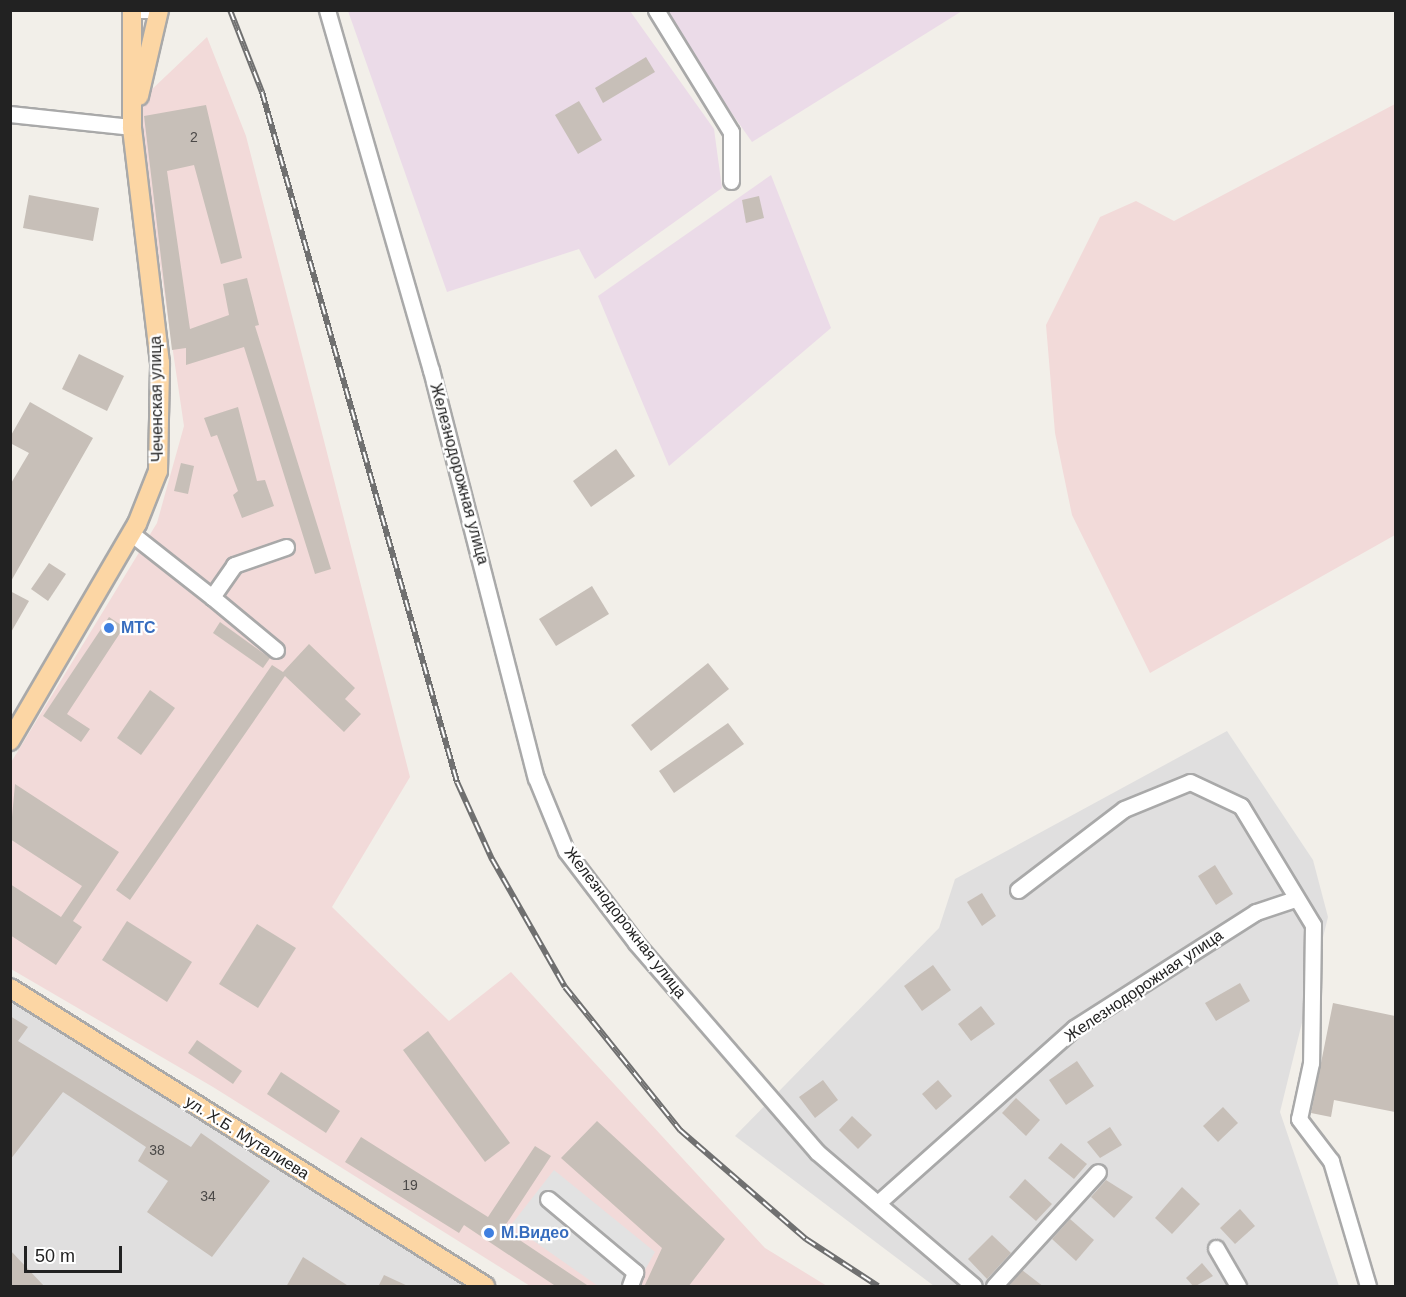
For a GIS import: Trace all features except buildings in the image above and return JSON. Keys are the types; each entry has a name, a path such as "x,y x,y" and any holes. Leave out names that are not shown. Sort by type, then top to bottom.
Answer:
{"main road":[{"path":"132,127 133,10"},
{"path":"132,127 158,10"},
{"name":"Чеченская улица","path":"10,741 132,534 158,471 160,363 132,127"},
{"name":"ул. Х.Б. Муталиева","path":"10,988 485,1287"}],"street":[{"path":"133,10 158,10"},
{"name":"Железнодорожная улица","path":"327,10 431,370 536,778 566,850 748,1077 817,1152 880,1201 1074,1028 1256,912 1295,899"},
{"path":"656,10 731,132 731,181"},
{"path":"10,114 132,127"},
{"path":"132,534 276,650"},
{"path":"212,597 234,565 286,547"},
{"path":"1018,890 1124,809 1190,782 1241,806 1295,899 1313,924 1311,1063 1299,1119 1331,1161 1368,1287"},
{"path":"994,1287 1098,1172"},
{"path":"548,1199 635,1272 630,1287"},
{"path":"880,1201 974,1287"},
{"path":"1216,1248 1238,1287"}],"shaded area":[{"path":"348,11 630,11 714,129 722,188 595,279 579,249 447,292"},
{"path":"660,11 962,11 752,142"},
{"path":"207,37 246,136 410,777 332,907 449,1021 511,972 765,1248 827,1286 530,1286 213,1087 11,969 10,764 157,523 184,426 139,122 147,94"},
{"path":"1395,104 1395,535 1150,673 1072,515 1055,433 1046,325 1100,217 1136,201 1174,221"},
{"path":"771,175 831,328 669,466 598,296"},
{"path":"1227,731 1313,860 1328,917 1280,1112 1339,1286 934,1286 735,1136 939,928 955,879"},
{"path":"10,988 485,1286 11,1286"},
{"path":"554,1170 655,1252 636,1286 598,1286 511,1225"}],"railway":[{"path":"230,10 262,92 457,782 492,859 565,987 680,1130 806,1239 878,1286"}],"place":[{"name":"МТС","path":"109,628"},
{"name":"М.Видео","path":"489,1233"}]}
